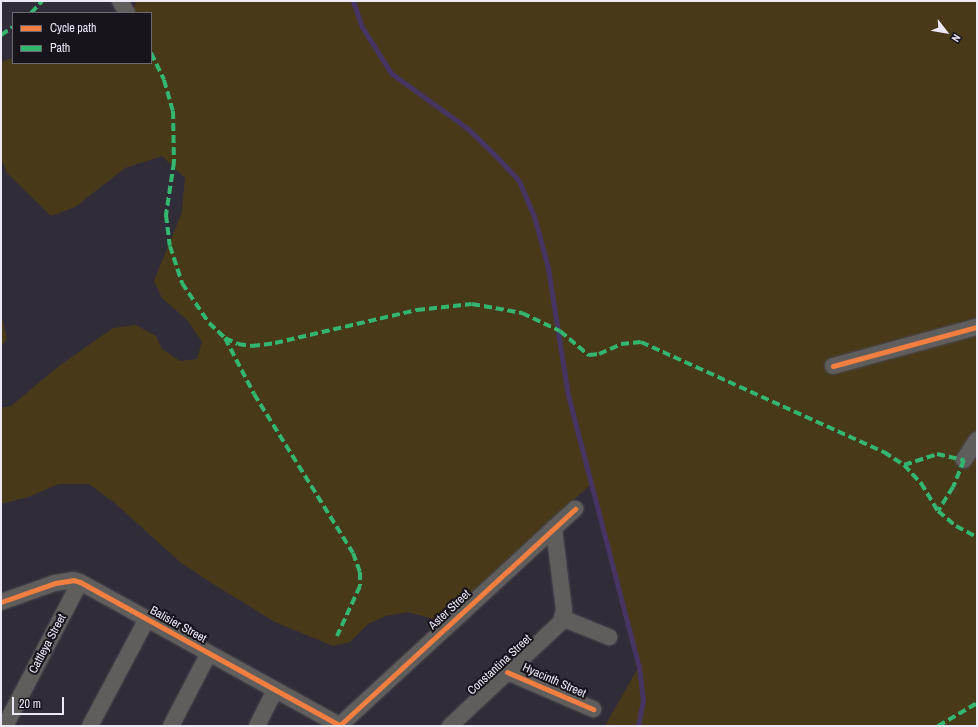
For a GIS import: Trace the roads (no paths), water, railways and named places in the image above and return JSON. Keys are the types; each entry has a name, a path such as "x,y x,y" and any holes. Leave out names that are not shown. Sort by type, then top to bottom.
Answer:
{"street":[{"path":"120,1 126,12"},
{"path":"833,366 977,327"},
{"path":"964,460 977,440"},
{"name":"Aster Street","path":"339,726 575,509"},
{"path":"554,528 564,610 562,618 609,637"},
{"name":"Balisier Street","path":"1,602 55,583 73,580 80,582 339,726"},
{"name":"Cattleya Street","path":"5,726 80,582"},
{"name":"Constantina Street","path":"450,726 558,625 562,618"},
{"path":"90,726 147,619"},
{"path":"171,726 208,653"},
{"name":"Hyacinth Street","path":"507,672 593,709"},
{"path":"256,726 275,690"}],"waterway":[{"path":"353,1 362,27 391,73 468,129 495,155 519,181 534,216 548,268 568,395 639,667 643,700 638,726"}]}
